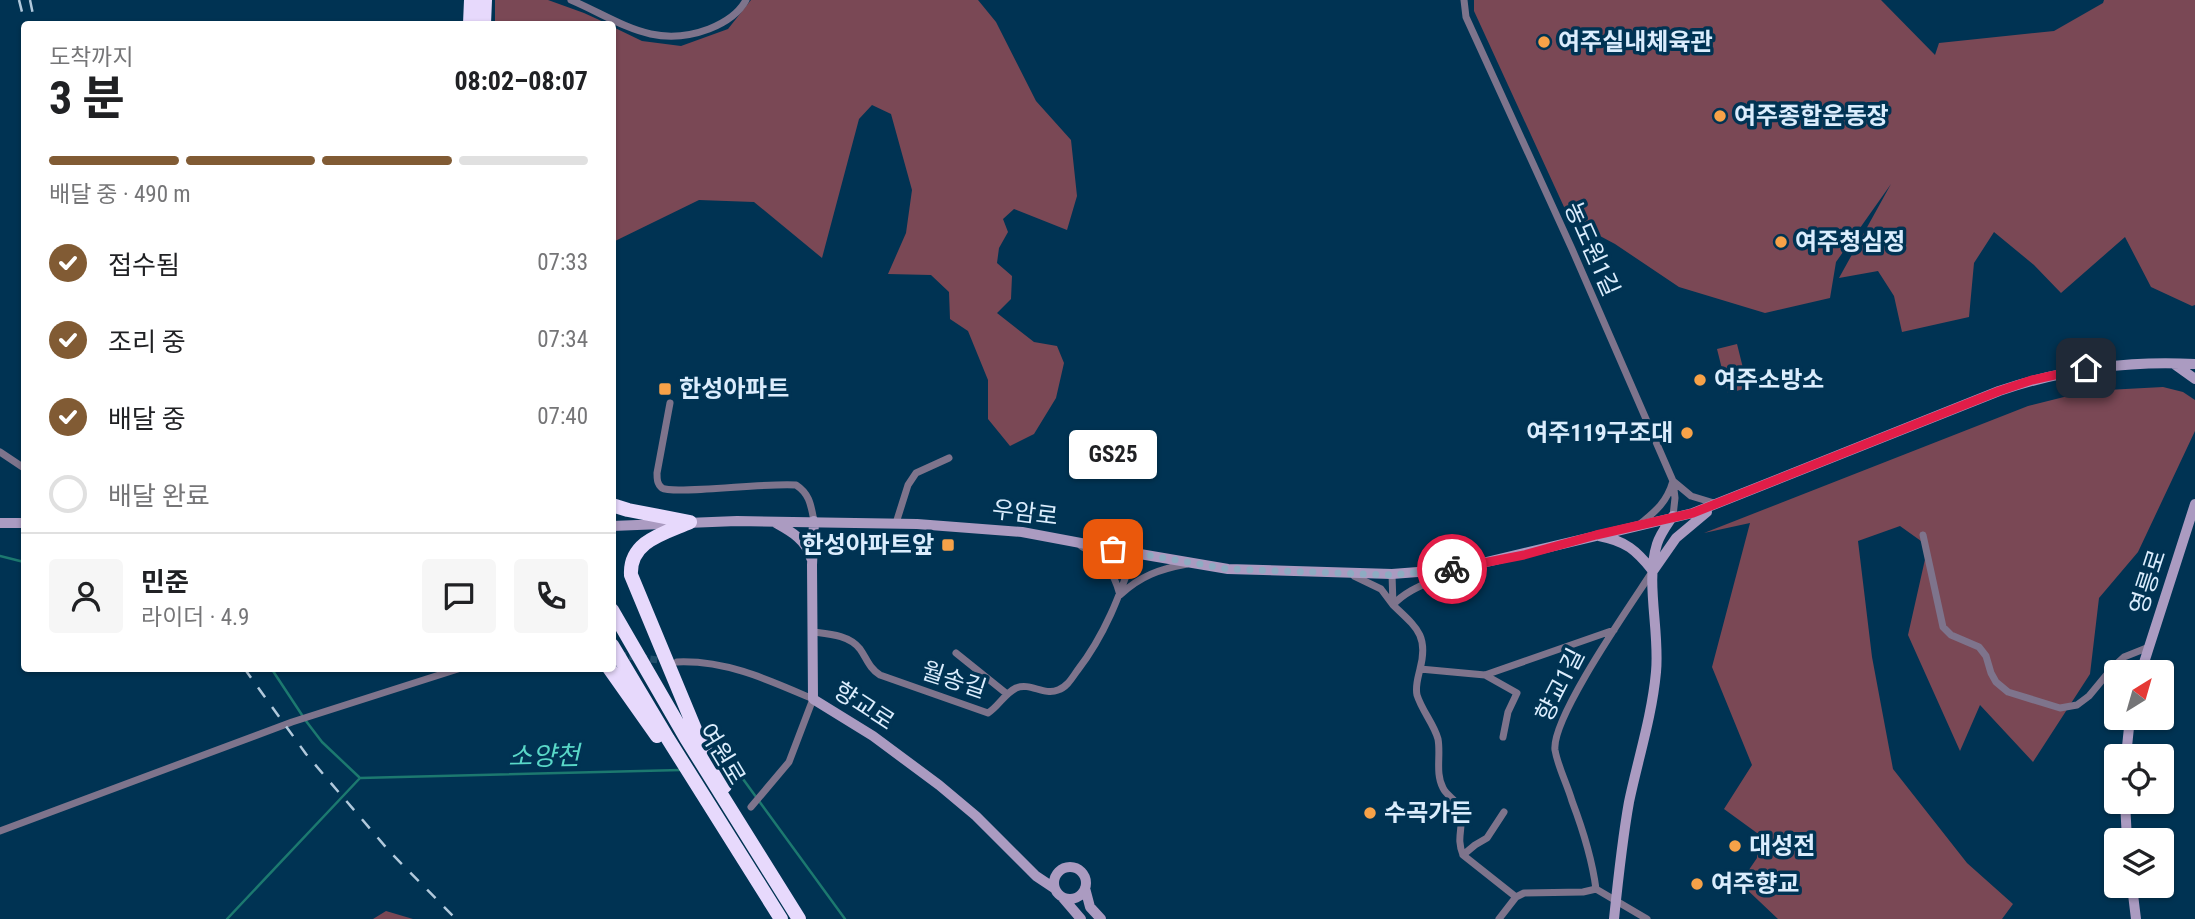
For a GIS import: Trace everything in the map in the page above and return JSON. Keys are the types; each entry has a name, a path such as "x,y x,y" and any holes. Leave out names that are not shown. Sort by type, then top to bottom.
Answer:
{"highway":[{"path":"470,21 471,0"},
{"path":"484,21 485,0"},
{"path":"616,506 690,523"},
{"path":"690,523 647,541 636,552 631,575 691,736"},
{"name":"여원로","path":"616,616 691,736 734,817 799,919"},
{"name":"여원로","path":"616,652 701,802 717,819 781,919"},
{"path":"613,672 665,741"}],"main road":[{"path":"2171,363 2195,355"},
{"path":"2171,363 2195,379"},
{"name":"우암로","path":"616,526 771,521 896,523 1022,531 1228,569 1392,575 1457,569 1693,513 2032,380 2104,366 2195,364"},
{"path":"1596,535 1613,538 1628,545 1639,553 1653,571 1676,538 1717,504"},
{"name":"영릉로","path":"2145,660 2195,504"},
{"name":"향교1길","path":"1614,919 1629,802 1647,727 1656,672 1658,646 1653,571 1658,541 1673,516"},
{"path":"771,521 802,540 809,550 812,565"},
{"name":"향교로","path":"814,521 813,699 873,736 939,785 976,816 1036,876 1054,888"},
{"path":"0,523 21,523"},
{"path":"1027,865 1041,870 1066,867 1080,870 1086,881 1090,907 1101,919"},
{"path":"1060,869 1053,881 1054,888 1081,919"},
{"path":"1063,898 1076,898 1085,888"},
{"path":"2133,898 2136,919"}],"street":[{"path":"571,0 642,33 673,37 693,35 718,26 731,18 746,0"},
{"name":"농도원1길","path":"1464,0 1466,18 1572,249 1673,481 1673,516"},
{"path":"670,403 657,473 658,483 663,489 674,492 733,486 796,485 804,490 809,498 814,521"},
{"path":"0,452 21,466"},
{"path":"896,523 908,485 916,473 949,458"},
{"path":"1639,524 1660,508 1669,496 1673,481 1691,496 1717,504"},
{"path":"1923,535 1943,627 1951,635 1979,647 1986,656 1996,682 2008,692 2060,708 2077,705 2124,657 2149,647"},
{"path":"1071,540 1106,564 1120,595 1144,576 1190,563"},
{"name":"월송길","path":"813,632 841,637 859,647 871,669 880,675 988,713 1018,687 1025,686 1048,692 1059,690 1068,684 1090,654 1112,615 1134,553"},
{"path":"1393,605 1399,597 1457,569"},
{"name":"향교1길","path":"1596,888 1585,834 1558,762 1555,744 1564,717 1614,630 1653,571"},
{"path":"1349,574 1381,589 1421,634 1424,643 1416,683 1417,694 1438,740 1439,778 1443,790 1462,812 1459,839 1463,856 1516,897"},
{"path":"1392,575 1393,605"},
{"path":"1485,675 1614,630"},
{"path":"956,653 1007,694"},
{"path":"677,662 713,663 750,672 813,699 784,771 751,807"},
{"path":"1420,669 1485,675 1517,693 1508,712 1503,737"},
{"path":"0,831 292,722 447,672"},
{"path":"1463,856 1487,838 1504,812"},
{"path":"1499,919 1516,897 1524,893 1583,892 1596,888 1647,919"}],"shaded area":[{"path":"495,0 548,0 601,21 495,21"},
{"path":"751,0 978,0 996,22 1036,101 1071,140 1077,196 1067,230 1014,209 1003,219 1008,232 999,248 997,263 1012,276 1011,299 997,313 1034,342 1057,346 1064,363 1056,398 1034,434 1010,446 988,419 988,380 968,331 950,319 949,292 931,275 888,274 906,233 912,190 891,114 872,105 859,119 822,258 754,202 699,200 616,241 616,28 642,41 681,46 728,29"},
{"path":"1474,0 1881,0 1935,55 1939,43 2054,31 2104,0 2195,0 2195,305 2151,287 2125,237 2061,293 2034,265 1994,232 1974,263 1969,317 1902,332 1894,296 1878,271 1839,278 1891,184 1836,262 1830,298 1765,313 1679,287 1615,244 1570,220 1474,11"},
{"path":"1737,344 1748,388 1728,393 1717,349"},
{"path":"2163,387 2183,392 2195,400 2195,431 2138,552 2099,598 2090,674 2033,762 1980,705 1960,751 1908,635 1928,546 1900,526 1858,541 1872,657 1893,769 1967,863 2013,904 2002,919 1778,919 1740,883 1757,858 1757,833 1724,809 1752,765 1712,667 1750,523 1704,533 2028,406 2088,391"},
{"path":"386,911 413,919 373,919"}],"waterway":[{"path":"0,556 21,561"},
{"path":"274,672 302,715"},
{"path":"306,721 322,742 359,777"},
{"name":"소양천","path":"722,769 735,768 845,919"},
{"name":"소양천","path":"227,919 360,778 681,770"}],"tunnel":[{"path":"619,655 666,661"}],"railway":[{"path":"19,0 24,21"},
{"path":"30,0 34,21"},
{"path":"247,672 306,754 390,852 456,919"}],"way so far":[{"path":"1113,549 1228,569 1278,572 1392,575 1452,569"}],"place":[{"name":"여주실내체육관","path":"1544,42"},
{"name":"여주종합운동장","path":"1720,116"},
{"name":"여주청심정","path":"1781,242"},
{"name":"여주소방소","path":"1700,380"},
{"name":"한성아파트","path":"665,389"},
{"name":"여주119구조대","path":"1687,433"},
{"name":"한성아파트앞","path":"948,545"},
{"name":"GS25","path":"1113,549"},
{"name":"수곡가든","path":"1370,813"},
{"name":"대성전","path":"1735,846"},
{"name":"여주향교","path":"1697,884"}],"route":[{"path":"1452,569 1524,555 1693,513 1999,391 2032,380 2086,368"}]}
